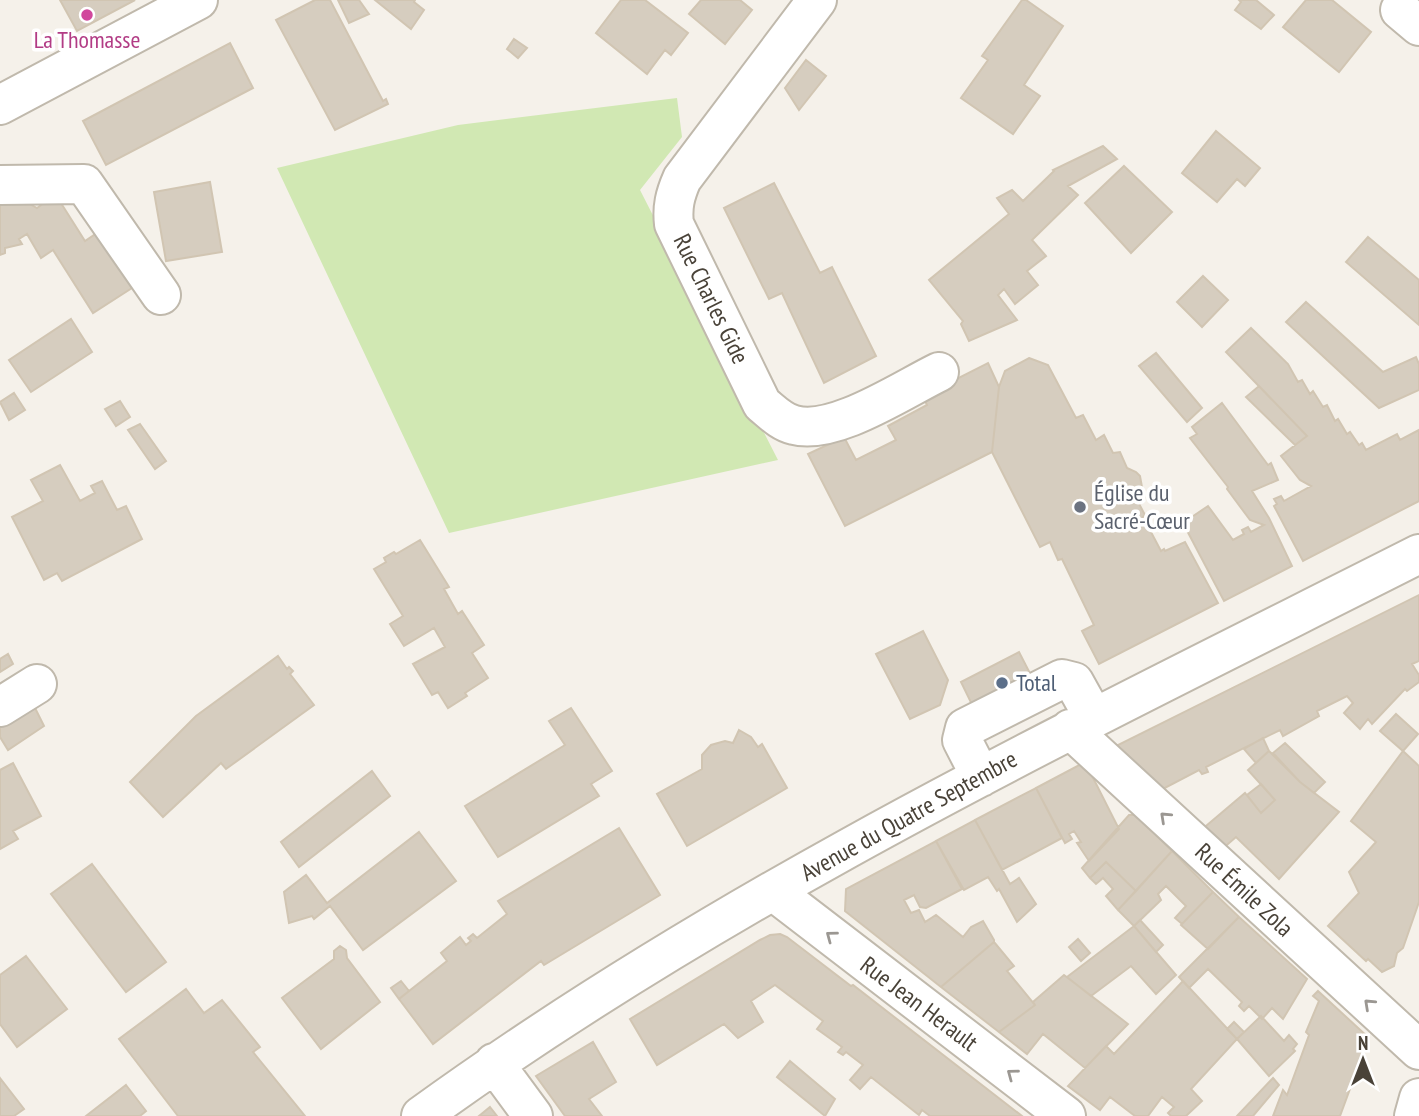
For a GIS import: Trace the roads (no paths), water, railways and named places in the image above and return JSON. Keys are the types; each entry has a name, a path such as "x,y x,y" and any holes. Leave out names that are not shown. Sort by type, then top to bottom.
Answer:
{"street":[{"path":"0,105 198,0"},
{"name":"Rue Charles Gide","path":"817,0 682,179 674,201 674,224 762,404 777,417 794,425 816,427 839,422 939,372"},
{"path":"0,185 84,184 161,295"},
{"name":"Avenue du Quatre Septembre","path":"421,1116 494,1063 580,1007 773,891 1082,723 1419,554"},
{"name":"Rue Émile Zola","path":"981,777 962,740 965,728 1062,679 1074,682 1082,723 1419,1050"},
{"path":"0,707 37,684"},
{"name":"Rue Jean Herault","path":"773,891 1066,1116"},
{"path":"494,1063 533,1116"},
{"path":"1414,1116 1419,1098"}],"place":[{"name":"La Thomasse","path":"87,15"},
{"name":"Église du Sacré-Cœur","path":"1080,507"},
{"name":"Total","path":"1002,683"}]}
